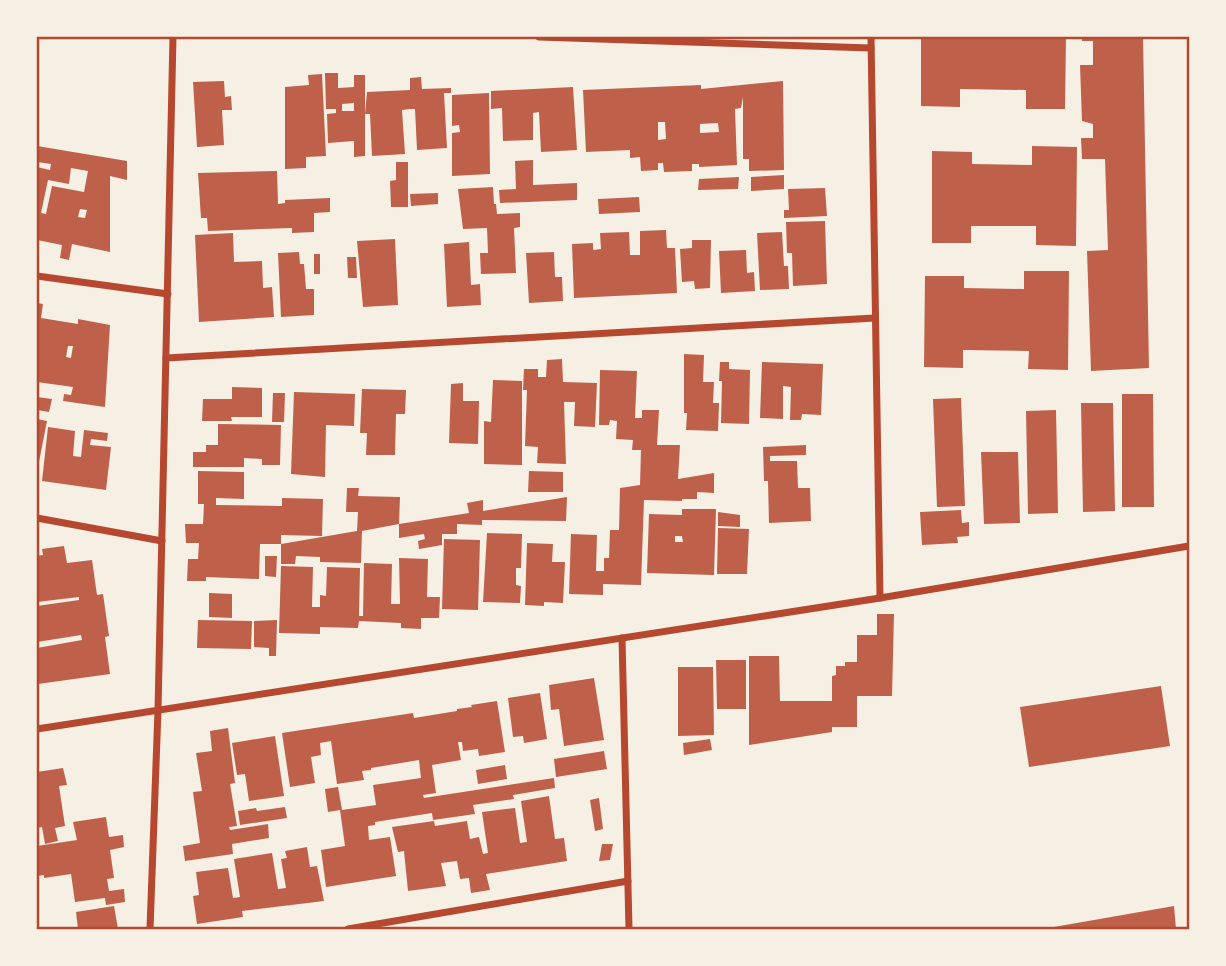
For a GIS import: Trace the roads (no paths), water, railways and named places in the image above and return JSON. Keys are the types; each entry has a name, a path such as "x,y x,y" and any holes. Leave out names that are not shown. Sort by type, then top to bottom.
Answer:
{"street":[{"path":"150,929 158,710 173,37"},
{"path":"539,37 871,48"},
{"path":"871,37 880,598"},
{"path":"37,276 167,294"},
{"path":"166,358 875,318"},
{"path":"37,518 162,541"},
{"path":"37,729 880,598 1189,546"},
{"path":"622,638 629,929"},
{"path":"348,929 628,881"}]}
